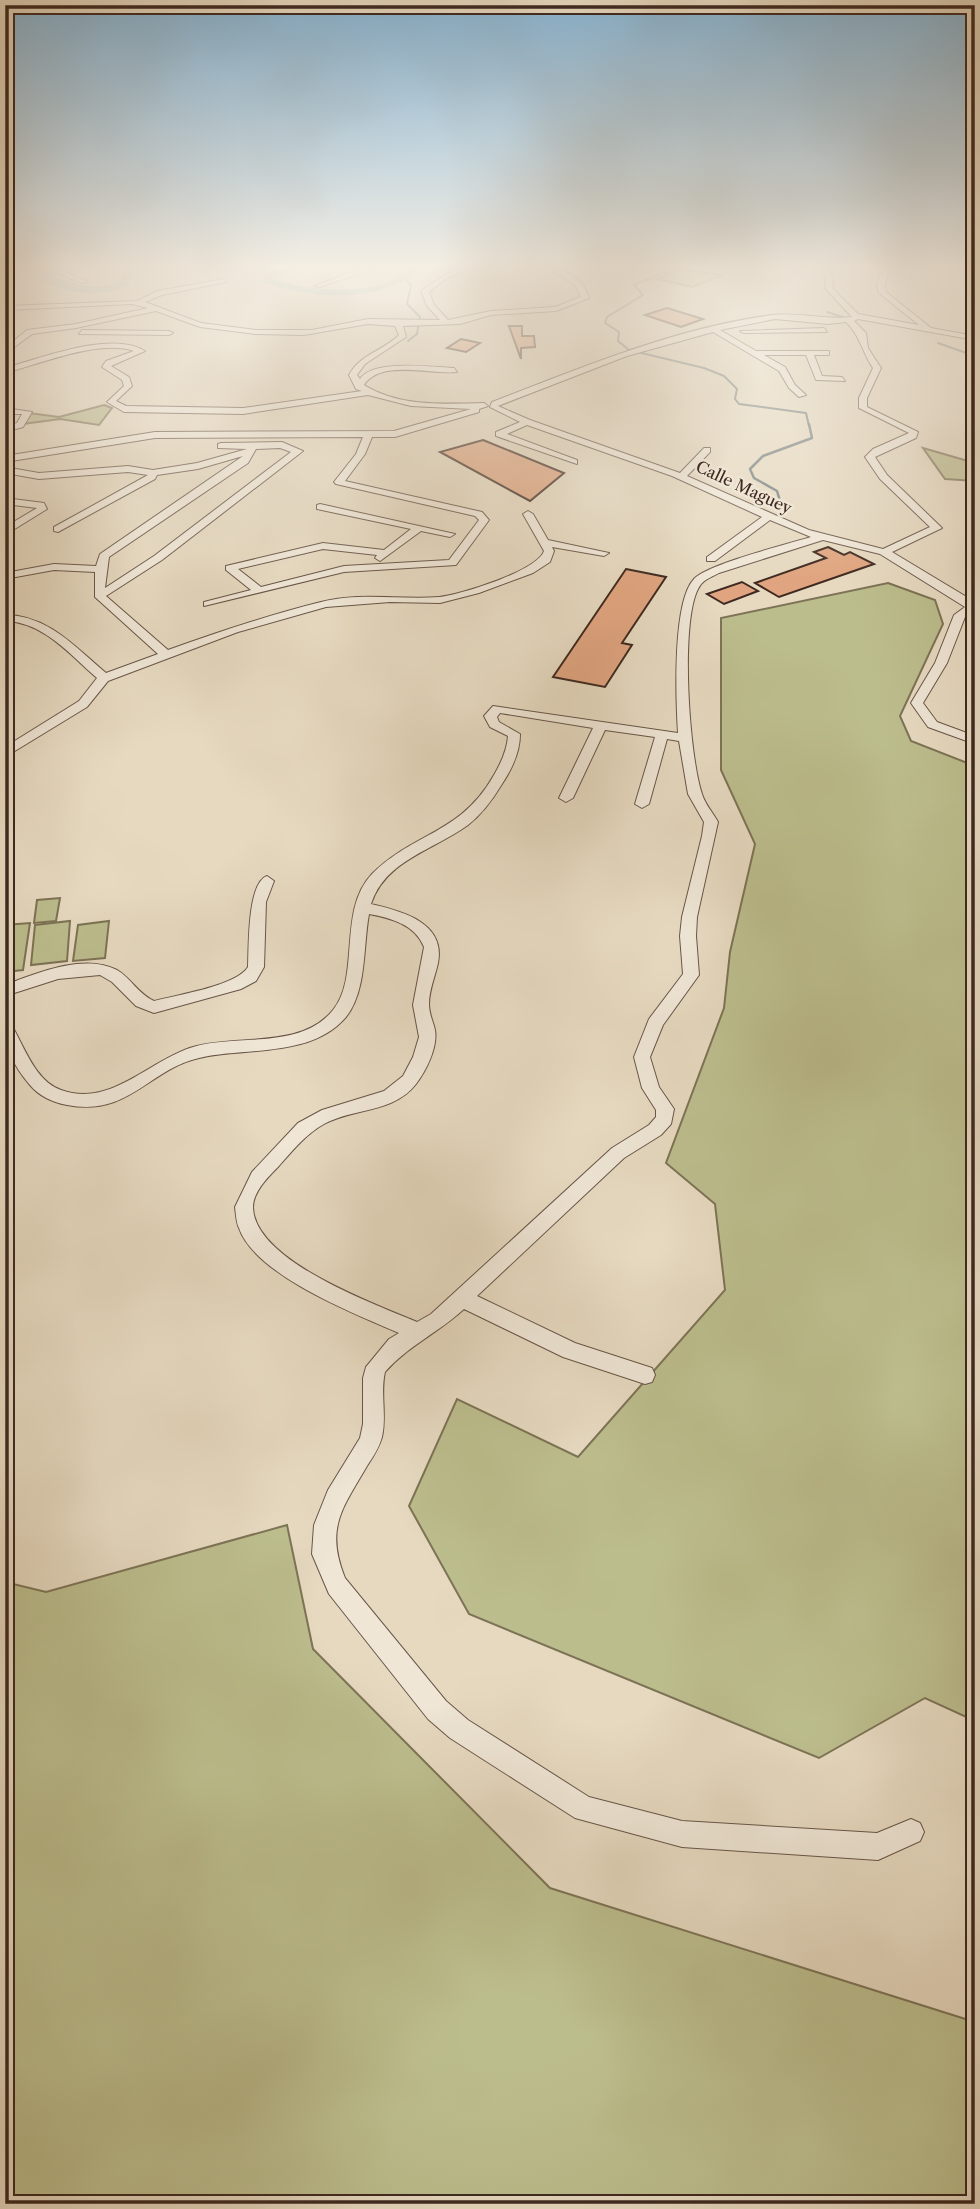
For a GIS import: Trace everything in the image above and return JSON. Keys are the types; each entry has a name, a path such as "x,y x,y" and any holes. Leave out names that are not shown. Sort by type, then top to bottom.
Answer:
{"street":[{"path":"113,372 126,379 128,386 111,402 124,410 255,411 362,390 412,402 490,406"},
{"path":"354,372 354,379 362,390"},
{"path":"362,390 366,376 378,372"},
{"path":"5,465 151,446 252,449 419,429 580,372"},
{"path":"784,372 792,386 802,395"},
{"path":"817,372 819,378 842,379"},
{"path":"875,372 863,398 863,408 914,432 913,436 876,451 870,457 883,477 937,528 884,552"},
{"path":"452,405 460,411 455,418"},
{"name":"Calle Maguey","path":"490,406 527,422 682,477 768,517 821,537 899,558 955,597 974,606"},
{"path":"5,411 28,412 19,425 5,429"},
{"path":"527,422 499,433 575,462"},
{"path":"5,459 124,438 286,431 303,425 391,426"},
{"path":"131,433 178,429 219,432"},
{"path":"183,434 367,437"},
{"path":"208,604 325,573 369,567 426,567 452,563 484,520 464,508 339,482 360,454 367,437"},
{"path":"99,595 115,588 158,558 298,451 282,445"},
{"path":"5,470 39,476 128,469 153,473 198,466 252,449"},
{"path":"99,595 100,569 104,556 245,461 252,449"},
{"path":"682,477 707,450"},
{"path":"58,529 152,477 153,473"},
{"path":"5,501 33,502 41,505 42,509 5,532"},
{"path":"320,507 450,534"},
{"path":"5,752 83,704 104,678 306,607 390,599 440,600 475,591 529,571 546,559 549,551 528,514"},
{"path":"711,559 768,517"},
{"path":"369,567 418,528"},
{"path":"323,546 314,535 388,551"},
{"path":"821,537 699,579 688,604 684,738 696,798 711,822 707,857 693,902 688,933 691,975 655,1023 642,1057 651,1088 665,1109 664,1119 655,1130 618,1153 438,1320 396,1345 376,1367 373,1378 374,1424 370,1441 331,1507 323,1544 328,1567 337,1586 436,1710 459,1729 572,1802 596,1812 682,1834 878,1847 911,1832"},
{"path":"544,542 604,553"},
{"path":"259,591 230,568 323,546 388,551"},
{"path":"5,576 54,567 100,569"},
{"path":"955,597 975,593"},
{"path":"99,595 167,656"},
{"path":"974,606 960,615 941,663 917,704 921,715 934,727 975,740"},
{"path":"5,618 16,617 57,635 104,678"},
{"path":"5,1028 38,1083 52,1094 76,1100 102,1098 129,1089 192,1053 233,1045 291,1042 321,1030 341,1012 351,984 364,908 372,883 395,861 464,822 491,792 516,747 514,734 494,724 490,716 493,712 497,709 684,738"},
{"path":"566,798 601,724"},
{"path":"642,804 662,735"},
{"path":"5,991 48,975 102,970 111,973 142,1002 154,1007 243,982 254,972 258,902 267,881"},
{"path":"364,908 398,914 427,937 432,953 420,1010 427,1033 422,1053 409,1082 397,1091 367,1105 319,1118 292,1139 259,1174 244,1207 247,1221 263,1251 288,1269 332,1294 417,1331"},
{"path":"462,1298 570,1350 645,1374"}],"green space":[{"path":"104,405 112,408 99,425 60,419 23,424 29,413 59,417"},
{"path":"923,448 975,463 975,481 945,479"},
{"path":"888,583 935,600 943,624 900,716 911,741 975,766 975,1721 925,1698 819,1758 469,1614 409,1506 457,1399 578,1457 725,1290 715,1204 666,1163 724,1008 730,952 755,844 721,770 721,618"},
{"path":"60,898 56,921 34,923 37,900"},
{"path":"70,921 67,961 31,965 35,925"},
{"path":"109,921 105,958 73,961 78,925"},
{"path":"30,923 23,970 5,972 5,925"},
{"path":"287,1525 313,1649 550,1888 975,2022 975,2204 5,2204 5,1582 46,1592"}],"building":[{"path":"483,440 564,473 530,501 440,452"},
{"path":"828,547 844,555 850,552 874,564 779,597 755,583 826,558 814,552"},
{"path":"626,569 666,577 622,643 632,645 605,687 553,677"},
{"path":"742,582 758,591 724,604 707,594"}],"waterway":[{"path":"714,372 724,376 737,389 735,399 739,404 806,413 809,426"},
{"path":"784,514 777,491 754,478 750,469 763,456 812,438 809,424"}]}
